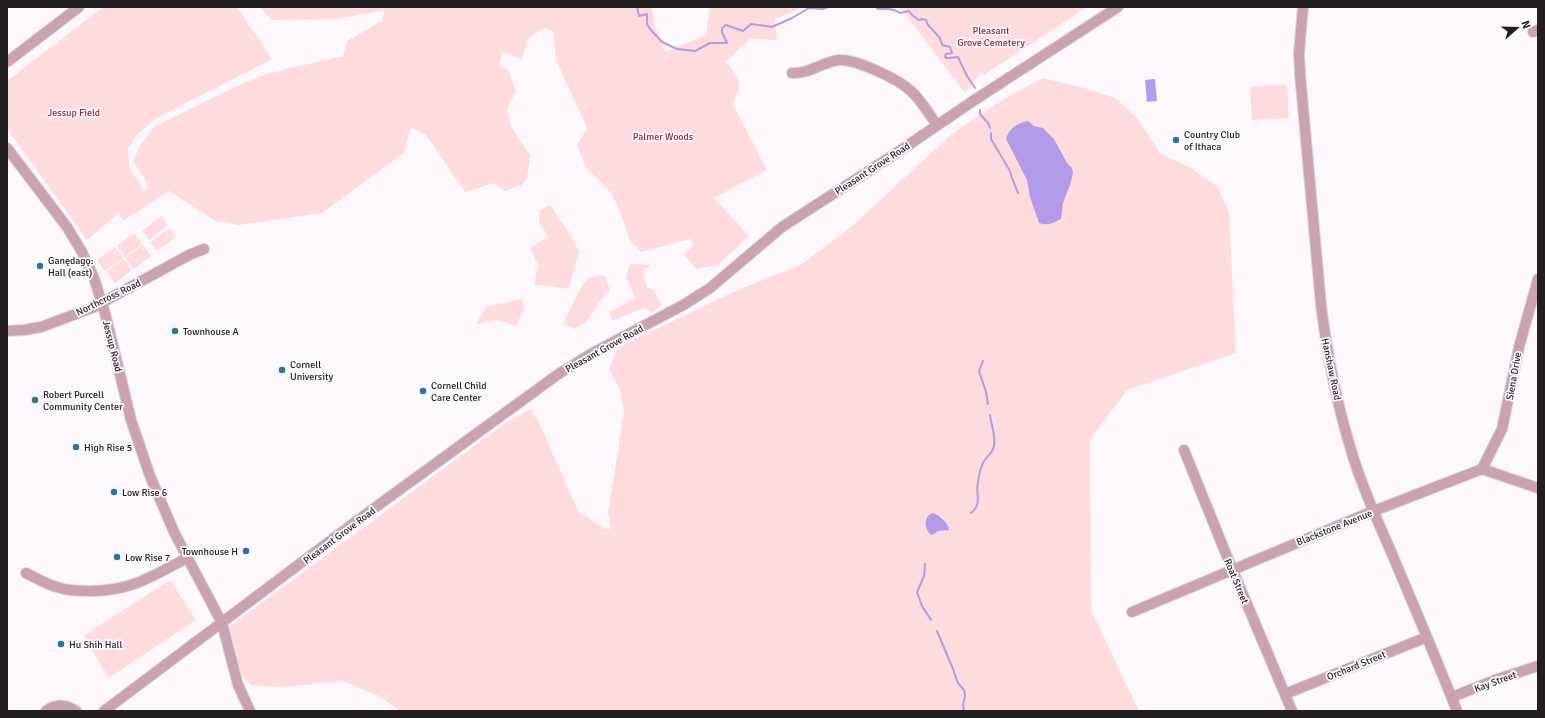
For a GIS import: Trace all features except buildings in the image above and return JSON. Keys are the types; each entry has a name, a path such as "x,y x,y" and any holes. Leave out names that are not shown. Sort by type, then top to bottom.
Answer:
{"street":[{"path":"7,62 79,7"},
{"name":"Pleasant Grove Road","path":"104,711 358,520 557,375 589,355 685,304 710,288 782,227 1118,7"},
{"name":"Hanshaw Road","path":"1303,7 1299,53 1300,74 1325,339 1352,454 1457,711"},
{"path":"792,73 801,74 838,60 852,62 885,75 908,89 936,125"},
{"name":"Jessup Road","path":"7,148 67,227 82,252 94,278 102,303 135,434 155,489 187,558 222,623 238,685 250,711"},
{"name":"Northcross Road","path":"7,331 41,327 102,303 189,255 204,249"},
{"name":"Siena Drive","path":"1482,469 1502,429 1519,347 1538,280"},
{"name":"Roat Street","path":"1184,450 1292,711"},
{"path":"1482,469 1538,488"},
{"name":"Blackstone Avenue","path":"1132,612 1232,569 1482,469"},
{"path":"26,573 50,585 64,589 82,591 112,591 143,581 187,558"},
{"name":"Orchard Street","path":"1285,694 1428,637"},
{"name":"Kay Street","path":"1452,698 1498,679 1538,666"},
{"path":"46,711 50,708 61,705 68,706 76,711"}],"green space":[{"name":"Palmer Woods","path":"103,7 237,7 272,59 155,119 138,134 128,148 129,167 144,191 147,188 146,181 133,161 140,146 155,126 239,85 269,73 343,56 347,41 382,21 385,10 337,19 271,20 260,7 651,7 656,29 665,52 706,35 710,7 804,7 775,19 777,40 750,39 726,61 737,77 739,85 733,104 767,170 714,198 749,236 718,265 696,269 684,254 694,244 690,239 641,252 630,241 621,214 610,191 586,168 577,145 587,128 556,60 553,31 544,28 528,38 522,59 503,52 499,65 508,70 516,91 507,109 511,127 530,155 527,178 522,185 505,191 494,183 465,192 426,135 411,127 404,153 322,213 238,225 227,222 217,222 169,191 123,221 119,213 87,240 7,129 7,81"},
{"name":"Pleasant Grove Cemetery","path":"900,7 1087,7 984,75 981,72 965,93"},
{"path":"1043,78 1088,89 1115,98 1136,117 1161,154 1191,168 1218,187 1229,213 1236,353 1127,390 1090,440 1091,610 1139,711 400,711 379,696 342,681 283,687 252,685 243,678 229,627 505,423 531,409 542,429 578,511 605,529 611,530 608,513 624,412 620,389 609,369 617,348 731,293 802,264 851,227 953,133 1002,100"},
{"path":"1287,84 1289,118 1252,120 1250,87"},
{"path":"550,205 572,237 579,252 569,289 534,285 538,265 530,248 548,236 539,222 540,210"},
{"path":"161,216 168,225 149,240 142,231"},
{"path":"170,228 176,237 157,251 150,242"},
{"path":"134,233 142,244 125,257 117,246"},
{"path":"143,245 151,256 134,269 125,258"},
{"path":"115,247 123,258 105,271 97,260"},
{"path":"124,259 132,270 115,283 106,272"},
{"path":"630,264 651,265 642,271 647,288 653,289 662,305 653,312 644,308 612,321 610,312 635,298 626,278"},
{"path":"604,275 610,290 599,302 587,321 574,329 563,324 581,287 589,277"},
{"path":"521,299 525,307 516,326 498,320 476,324 486,307"},
{"path":"170,580 196,620 109,678 83,636"}],"shaded area":[{"path":"1155,79 1157,101 1147,102 1145,80"},
{"path":"1028,121 1034,126 1043,128 1054,139 1067,163 1072,168 1073,173 1063,203 1061,219 1050,224 1039,223 1030,197 1027,180 1006,139 1009,132 1014,127"},
{"path":"932,513 938,515 943,520 949,530 938,531 932,535 930,534 927,530 926,523 928,516"}],"waterway":[{"path":"637,7 639,16 647,14 647,24 662,42 677,49 695,51 710,43 727,43 722,32 722,28 726,25 743,31 751,24 772,27 809,8 823,9 828,7"},
{"path":"876,7 878,9 892,10 900,13 909,11 919,20 926,20 928,25 940,38 942,45 950,47 952,53 946,54 946,58 958,57 967,76 975,88"},
{"path":"980,110 980,114 988,123 990,128"},
{"path":"991,133 991,139 1010,171 1018,193"},
{"path":"983,361 979,371 986,392 988,404"},
{"path":"971,513 975,510 978,502 977,486 981,468 994,446 994,434 990,415"},
{"path":"925,564 924,576 917,592 922,606 931,620"},
{"path":"937,631 958,683 964,690 964,711"}],"place":[{"name":"Country Club of Ithaca","path":"1176,140"},
{"name":"Ganędagǫ: Hall (east)","path":"40,266"},
{"name":"Townhouse A","path":"175,331"},
{"name":"Cornell University","path":"282,370"},
{"name":"Cornell Child Care Center","path":"423,391"},
{"name":"Robert Purcell Community Center","path":"35,400"},
{"name":"High Rise 5","path":"76,447"},
{"name":"Low Rise 6","path":"114,492"},
{"name":"Townhouse H","path":"246,551"},
{"name":"Low Rise 7","path":"117,557"},
{"name":"Hu Shih Hall","path":"61,644"}],"park label":[{"name":"Jessup Field","path":"74,112"}]}
